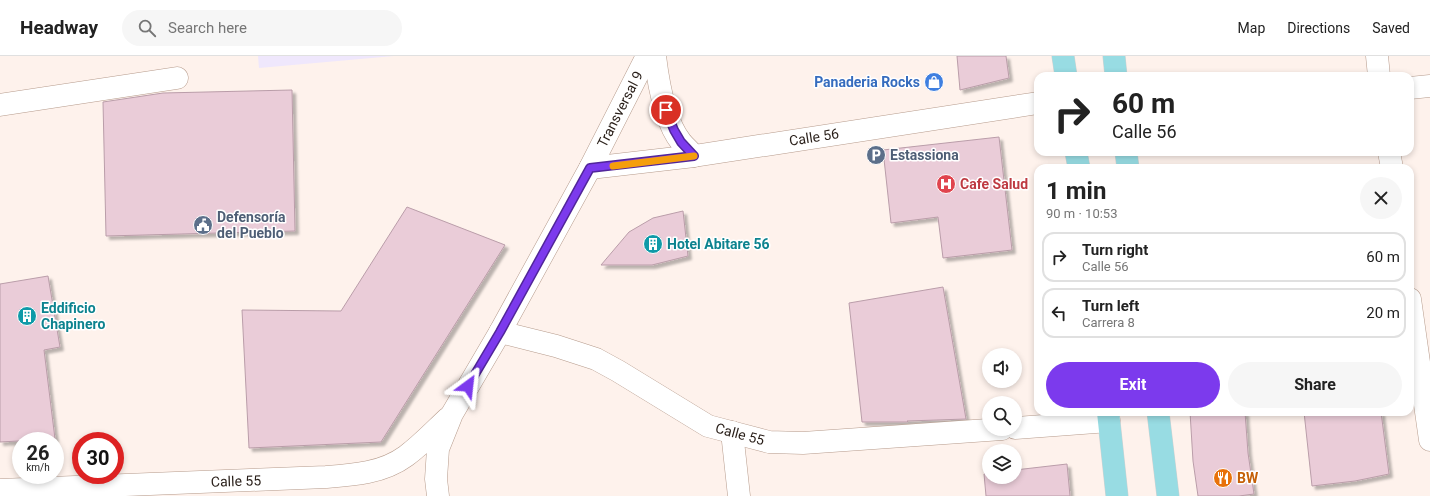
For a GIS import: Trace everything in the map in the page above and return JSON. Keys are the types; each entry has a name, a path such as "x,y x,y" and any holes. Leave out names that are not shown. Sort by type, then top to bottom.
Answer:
{"main road":[{"path":"1063,56 1065,72"},
{"path":"1114,56 1116,72"},
{"path":"1158,416 1168,496"},
{"path":"1109,417 1117,496"}],"street":[{"name":"Transversal 9","path":"452,414 500,332 590,168 646,56"},
{"path":"655,56 662,100 674,130 681,142 694,156"},
{"path":"1377,56 1379,72"},
{"path":"0,105 177,78"},
{"path":"1414,88 1430,86"},
{"name":"Calle 56","path":"590,168 694,156 1034,104"},
{"path":"1414,326 1430,440"},
{"name":"Calle 55","path":"500,332 556,346 596,359 708,426 769,442 803,443 982,430"},
{"path":"438,496 436,479 438,449 452,414"},
{"name":"Calle 55","path":"0,490 251,488 360,474 384,467 405,457 452,414"},
{"path":"1022,427 1109,417"},
{"path":"732,432 739,496"}],"shaded area":[{"path":"258,56 394,56 259,68"}],"building":[{"path":"957,56 1006,56 1009,78 960,90"},
{"path":"292,90 295,231 106,236 103,102 163,93"},
{"name":"Cafe Salud","path":"999,137 1012,250 943,258 938,217 891,223 883,150"},
{"path":"407,207 505,245 381,442 249,448 242,310 341,311"},
{"name":"Hotel Abitare 56","path":"683,211 688,256 652,265 601,265 629,232 653,218"},
{"path":"48,276 60,347 44,350 54,432 12,432 12,441 0,442 0,284"},
{"path":"943,287 966,419 907,421 908,422 862,422 849,303"},
{"path":"1190,416 1245,416 1248,453 1254,494 1239,496 1198,496 1193,461"},
{"path":"1304,416 1382,416 1389,474 1355,481 1312,486"},
{"path":"1067,464 1070,496 986,496 985,484 1022,484 1022,469"}],"slow traffic":[{"path":"613,166 694,156"}],"place":[{"name":"Panaderia Rocks","path":"934,82"},
{"name":"Estassiona","path":"876,155"},
{"name":"Cafe Salud","path":"946,184"},
{"name":"Defensoría del Pueblo","path":"203,225"},
{"name":"Hotel Abitare 56","path":"653,244"},
{"name":"Eddificio Chapinero","path":"27,316"},
{"name":"BW","path":"1223,478"}],"route":[{"path":"468,386 500,332 590,168 694,156 681,142 674,130 666,110"}]}
